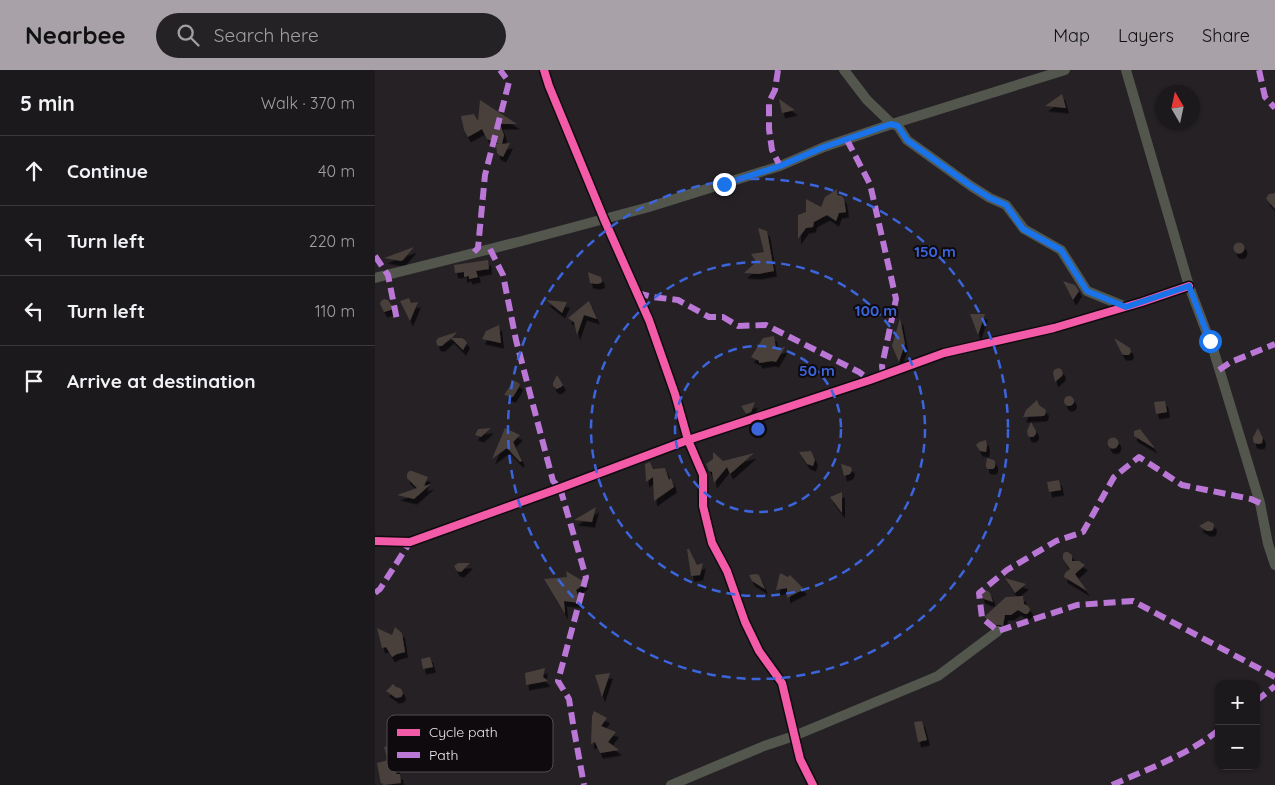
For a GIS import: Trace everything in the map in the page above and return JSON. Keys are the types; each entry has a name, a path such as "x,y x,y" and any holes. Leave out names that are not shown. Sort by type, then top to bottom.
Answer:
{"street":[{"path":"544,70 549,86 649,320 675,394 688,440 703,475 703,506 712,543 727,571 745,622 759,651 782,683 793,736 800,759 813,785"},
{"path":"844,70 867,100 891,124 898,126 907,140 971,186 1006,205 1023,229 1061,250 1087,291 1126,307"},
{"path":"375,278 649,207 780,166 824,147 891,124 1065,70"},
{"path":"1126,70 1189,286 1214,352 1260,502 1268,544 1275,565"},
{"path":"375,541 410,542 688,440 870,380 943,353 1055,328 1189,286"},
{"path":"671,785 938,676 998,631"}],"building":[{"path":"1062,94 1066,108 1045,106"},
{"path":"779,99 795,110 782,113"},
{"path":"480,100 517,124 500,124 504,135 502,144 510,143 503,157 497,153 496,144 499,144 487,139 482,129 468,137 464,130 461,116 474,114 478,121"},
{"path":"837,189 837,195 842,196 844,199 846,212 839,213 836,221 827,215 814,222 813,227 806,228 798,239 798,215 806,212 806,199 821,207 825,197"},
{"path":"1275,193 1275,209 1266,198 1269,194"},
{"path":"758,228 767,231 774,271 758,274 744,273 756,262 751,254 764,252"},
{"path":"1237,243 1241,243 1244,248 1243,252 1237,253 1234,250 1234,246"},
{"path":"414,247 401,261 384,258"},
{"path":"488,260 489,269 476,271 478,277 469,279 469,276 464,277 464,272 455,273 454,265"},
{"path":"588,272 601,277 601,283 590,283"},
{"path":"1063,281 1075,285 1079,291 1073,300"},
{"path":"409,298 411,303 418,302 410,321 400,301"},
{"path":"384,299 388,300 394,309 384,312 380,304"},
{"path":"546,300 567,302 562,313"},
{"path":"590,300 597,319 584,315 577,335 574,322 568,318"},
{"path":"970,314 985,314 978,335"},
{"path":"900,318 905,344 899,362 892,346"},
{"path":"499,325 501,343 482,339 486,331"},
{"path":"457,332 452,338 462,338 465,340 467,343 463,350 451,338 442,346 437,345 436,341 438,338"},
{"path":"774,336 776,349 785,347 776,362 759,363 759,361 751,357 763,338"},
{"path":"1114,338 1130,348 1131,352 1129,355 1122,354"},
{"path":"1058,368 1063,373 1055,382 1053,373"},
{"path":"557,375 563,385 557,389 553,386 553,383"},
{"path":"515,381 520,384 513,397 504,395 512,383"},
{"path":"1067,396 1071,396 1074,401 1073,405 1067,406 1064,403 1064,399"},
{"path":"1037,400 1039,405 1046,410 1045,415 1023,417 1026,410"},
{"path":"1165,401 1167,412 1156,414 1154,402"},
{"path":"755,402 751,412 746,414 741,406"},
{"path":"1031,422 1036,431 1033,437 1028,436 1027,431"},
{"path":"491,428 481,437 475,435 478,429"},
{"path":"505,428 520,435 513,442 522,461 520,462 507,448 492,459"},
{"path":"1258,428 1263,438 1262,443 1259,444 1254,443 1253,440"},
{"path":"1140,429 1154,448 1134,436 1134,431"},
{"path":"1111,438 1115,438 1118,443 1117,447 1111,448 1108,445 1108,441"},
{"path":"986,440 986,452 980,451 976,445"},
{"path":"811,451 815,460 813,466 807,464 799,452"},
{"path":"713,452 723,461 754,453 730,474 727,467 714,483 712,472 709,471 706,464 713,459"},
{"path":"987,458 994,460 995,467 993,469 986,467"},
{"path":"650,462 653,469 665,468 669,480 671,478 674,487 654,501 653,477 646,482 645,464"},
{"path":"841,464 851,467 850,474 844,476"},
{"path":"409,471 428,477 424,486 431,484 414,499 397,495 417,488 407,478"},
{"path":"1059,480 1061,490 1049,492 1047,482"},
{"path":"842,492 842,513 830,497"},
{"path":"596,507 592,522 574,520"},
{"path":"1208,521 1213,523 1213,530 1207,531 1199,526"},
{"path":"687,549 689,549 697,565 703,563 700,575 691,576"},
{"path":"1065,552 1072,555 1072,561 1079,561 1085,565 1075,574 1087,591 1064,577 1065,573 1070,569 1063,559"},
{"path":"458,563 470,563 461,572 457,571 454,566"},
{"path":"566,571 586,583 576,590 581,603 564,601 565,614 544,579 567,577"},
{"path":"780,573 788,577 790,575 804,589 787,598 787,588 776,590"},
{"path":"749,575 759,575 765,589 752,581"},
{"path":"1005,578 1026,584 1015,593"},
{"path":"979,589 988,591 993,602 982,598"},
{"path":"1023,596 1024,604 1030,609 1027,614 1018,610 1011,615 1005,615 1003,626 996,625 984,617 1006,597"},
{"path":"395,627 402,633 405,652 392,657 386,647 382,648 377,628 392,635"},
{"path":"430,657 433,667 423,669 421,659"},
{"path":"545,668 543,677 548,681 526,685 525,673"},
{"path":"610,673 602,697 595,675"},
{"path":"393,684 402,690 403,694 401,697 396,698 386,691"},
{"path":"594,711 607,718 601,726 616,732 608,742 619,750 600,753 595,742 591,744 592,716"},
{"path":"922,721 927,740 918,742 914,722"},
{"path":"387,760 387,772 400,774 401,783 381,784 377,763"}],"marked path":[{"path":"474,252 478,248 485,175 509,82 500,70"},
{"path":"778,70 775,90 769,102 769,129 772,150 780,166"},
{"path":"1259,70 1265,97 1275,108"},
{"path":"847,140 870,184 896,299 882,366 883,374"},
{"path":"490,249 503,275 516,340 553,481 560,488 586,577 558,681 569,699 584,785"},
{"path":"375,256 388,275 397,320"},
{"path":"637,293 678,300 709,317 723,317 738,326 766,325 859,372 870,380"},
{"path":"1219,370 1231,362 1275,344"},
{"path":"1260,503 1251,499 1182,485 1139,457 1114,477 1083,532 1056,541 1007,570 979,593 982,618 998,631 1077,605 1133,601 1275,677"},
{"path":"375,593 380,589 410,542"},
{"path":"1260,698 1275,686"},
{"path":"1112,785 1181,754 1215,733"}],"cycle path":[{"path":"544,70 604,219 649,320 675,394 688,440 703,475 703,506 712,543 727,571 745,622 759,651 782,683 800,759 813,785"},
{"path":"375,541 410,542 688,440 870,380 944,353 1054,328 1189,286"}],"route":[{"path":"724,184 780,166 824,147 891,124 898,126 907,140 971,186 1006,205 1023,229 1061,250 1087,291 1126,307 1189,286 1210,341"}]}
